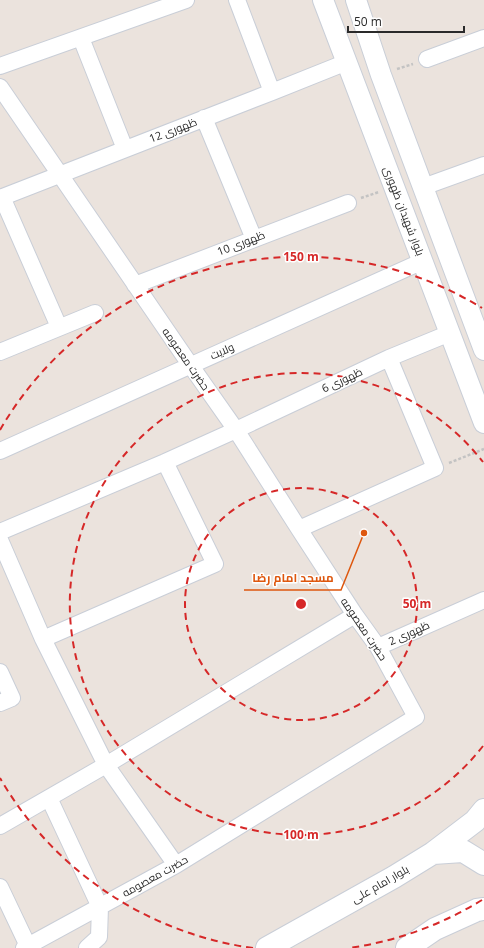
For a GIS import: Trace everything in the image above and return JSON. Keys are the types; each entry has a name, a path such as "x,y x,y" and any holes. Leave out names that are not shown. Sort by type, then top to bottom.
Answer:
{"main road":[{"name":"بلوار امام علی","path":"267,948 394,877 433,853 474,821 484,810"},
{"path":"433,853 463,851 484,864"},
{"path":"407,948 435,929 482,906"}],"street":[{"path":"0,66 186,0"},
{"path":"237,0 272,92"},
{"name":"بلوار شهیدان ظهوری","path":"323,0 484,423"},
{"path":"356,0 381,75 423,187 479,320 484,350"},
{"path":"81,38 125,149"},
{"path":"427,59 484,38"},
{"name":"ظهوری 12","path":"1,197 347,62"},
{"name":"حضرت معصومه","path":"0,87 190,366 236,430 354,615 378,647 416,717 176,866 26,947"},
{"path":"204,118 254,238"},
{"path":"423,187 484,165"},
{"path":"1,197 59,327"},
{"name":"ظهوری 10","path":"135,285 348,203"},
{"name":"ولایت","path":"0,451 423,261"},
{"path":"0,352 95,313"},
{"name":"ظهوری 6","path":"0,532 165,462 389,358 450,333"},
{"path":"299,529 435,468 389,358"},
{"path":"43,639 215,564 165,462"},
{"path":"0,540 43,639 106,765 176,866"},
{"name":"ظهوری 2","path":"378,647 484,600"},
{"path":"0,826 106,765 354,615"},
{"path":"0,672 12,698 0,703"},
{"path":"49,798 100,907 99,937 87,948"},
{"path":"0,887 26,947"}],"path":[{"path":"381,75 427,59"},
{"path":"348,203 394,187"},
{"path":"435,468 484,450"}],"place":[{"name":"مسجد امام رضا","path":"364,533"}]}
